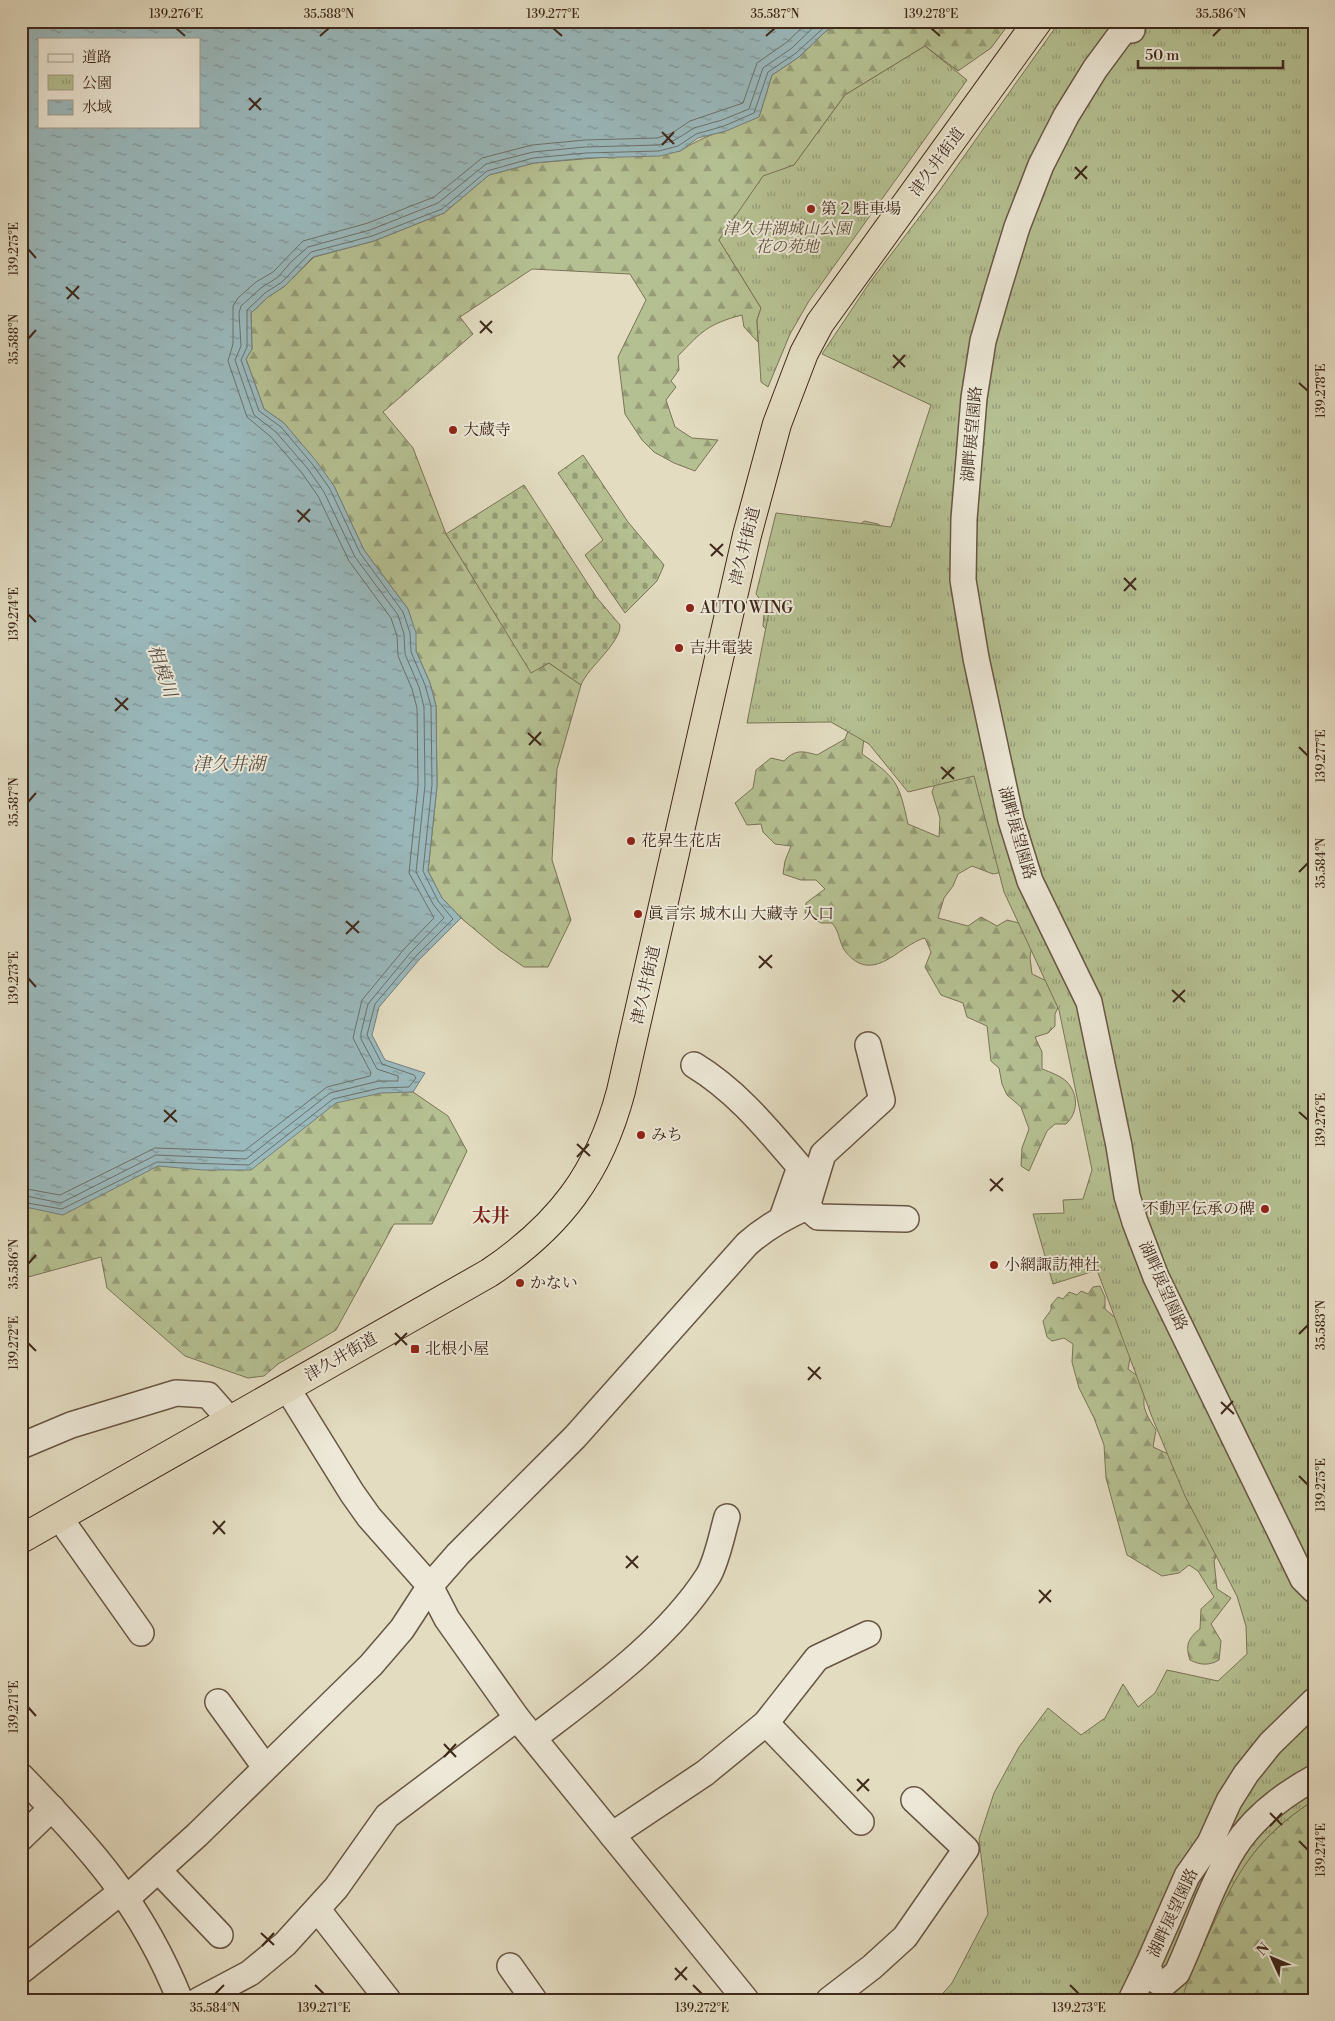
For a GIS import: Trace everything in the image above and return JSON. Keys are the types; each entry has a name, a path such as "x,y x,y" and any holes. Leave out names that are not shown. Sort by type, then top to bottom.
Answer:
{"highway":[{"name":"津久井街道","path":"21,1539 489,1273 512,1257 555,1219 590,1169 606,1134 621,1091 747,535 764,468 789,390 820,323 1038,21"}],"street":[{"name":"湖畔展望園路","path":"1134,26 1121,45 1111,49 1095,69 1066,116 1041,165 1017,227 983,341 974,398 964,519 963,580 976,658 1011,820 1030,881 1089,1002 1119,1146 1127,1196 1156,1277 1304,1579 1314,1590"},
{"path":"21,1971 159,1871 371,1665 402,1629 430,1586 476,1534 575,1437 747,1244 782,1218 807,1207 823,1154 882,1100 868,1044"},
{"path":"694,1065 713,1077 743,1102 800,1168 782,1218"},
{"path":"807,1207 818,1217 906,1219"},
{"path":"287,1388 352,1493 369,1517 430,1586 447,1619 517,1718 535,1737 746,2000"},
{"path":"21,1446 71,1425 176,1393 208,1395 230,1420"},
{"path":"59,1517 141,1633"},
{"path":"535,1737 604,1685 670,1623 709,1574 728,1517"},
{"path":"612,1835 705,1773 766,1723 817,1658 868,1634"},
{"name":"湖畔展望園路","path":"1314,1701 1270,1744 1246,1774 1229,1801 1210,1843 1186,1876 1146,1970 1156,1982 1164,1984 1177,1974 1234,1847 1278,1801 1314,1778"},
{"path":"218,1702 265,1767"},
{"path":"199,2000 250,1973 285,1944 318,1910 336,1888 387,1816 517,1718"},
{"path":"766,1723 861,1822"},
{"path":"21,1776 52,1808 125,1894 158,1949 180,2000"},
{"path":"829,2000 872,1967 906,1937 966,1849 914,1800"},
{"path":"21,1838 52,1808"},
{"path":"159,1871 220,1935"},
{"path":"318,1910 388,2000"},
{"path":"510,1966 534,2000"},
{"path":"1131,2000 1146,1970"}],"green space":[{"path":"843,21 1011,21 991,48 958,71 925,46 845,95 794,165 763,177 719,240 761,308 757,320 758,342 744,327 742,315 713,325 693,340 678,356 679,370 671,381 676,387 666,400 675,427 692,438 718,440 695,471 674,463 654,452 642,440 625,414 618,357 646,300 630,274 532,269 460,317 473,334 383,412 413,448 446,534 531,672 549,663 581,685 557,769 552,860 571,920 548,967 524,967 498,949 461,918 442,898 428,871 437,786 436,706 430,683 416,651 415,633 408,609 364,550 334,486 284,423 264,409 246,359 252,349 251,313 268,297 285,286 314,257 374,241 444,213 489,175 534,163 680,151 708,136 759,117 772,75 799,57 825,32"},
{"path":"1060,21 1314,21 1314,1800 1277,1828 1251,1856 1221,1908 1199,1955 1182,2000 937,2000 952,1983 988,1914 979,1839 994,1793 1019,1747 1048,1708 1081,1735 1105,1718 1123,1684 1138,1707 1155,1693 1167,1670 1218,1681 1247,1654 1246,1626 1237,1596 1185,1496 1152,1417 1097,1270 1053,1284 1033,1214 1064,1213 1063,1200 1083,1199 1092,1170 1059,1010 1004,892 974,776 908,792 869,744 831,722 747,723 769,612 756,594 776,513 891,527 931,405 822,354 870,282 940,190"},
{"name":"津久井湖城山公園 花の苑地","path":"925,46 967,80 809,301 790,334 768,387 761,382 757,320 761,308 719,240 763,176 794,165 845,95"},
{"path":"583,455 628,522 664,565 657,581 625,613 585,555 603,540 558,473"},
{"path":"524,485 597,598 620,625 619,632 610,647 581,685 549,663 531,673 446,534"},
{"path":"864,521 878,524 890,532 862,754 883,769 895,783 902,799 908,824 939,837 940,818 932,792 940,770 928,633 1007,871 993,874 972,866 958,874 953,886 944,898 938,918 968,926 981,917 997,926 1007,920 1023,924 1032,945 1030,957 1032,974 1055,985 1060,1003 1055,1014 1055,1026 1048,1033 1035,1037 1042,1052 1042,1069 1059,1076 1067,1082 1074,1092 1076,1104 1073,1115 1066,1124 1055,1124 1047,1131 1029,1171 1021,1166 1022,1148 1029,1129 1021,1107 1007,1095 1002,1084 999,1068 991,1061 987,1026 967,1017 963,1003 941,995 925,967 931,952 925,938 876,964 866,965 855,961 843,948 837,930 832,923 821,923 805,913 806,903 825,889 816,880 801,880 783,874 785,861 791,846 775,844 763,832 761,824 747,825 735,803 753,788 756,770 771,758 784,761 792,754 799,752 817,755 845,739 851,723 763,626 764,614"},
{"path":"385,1089 413,1092 448,1116 467,1151 432,1224 394,1224 336,1330 278,1364 264,1376 248,1378 185,1356 107,1288 101,1257 21,1279 21,1197 161,1163 339,1100"},
{"path":"1100,1286 1105,1297 1105,1309 1119,1321 1132,1348 1128,1369 1148,1384 1144,1397 1144,1408 1156,1430 1153,1447 1179,1459 1222,1544 1214,1561 1217,1589 1231,1598 1211,1624 1221,1641 1219,1660 1212,1663 1201,1664 1190,1660 1188,1646 1190,1639 1200,1629 1201,1609 1214,1597 1198,1571 1189,1565 1179,1573 1162,1576 1127,1555 1106,1478 1104,1445 1094,1418 1079,1388 1072,1362 1073,1344 1064,1338 1052,1341 1047,1337 1043,1321 1051,1310 1051,1305 1058,1297 1063,1299 1069,1292 1077,1295 1081,1291 1088,1294 1093,1287"},
{"path":"1314,1800 1314,2000 955,2000 1229,1890 1246,1863 1265,1840 1300,1809"}],"water":[{"name":"津久井湖","path":"21,21 839,21 799,57 772,75 759,117 726,131 698,138 680,151 660,156 586,158 534,163 489,175 444,213 374,241 313,257 285,286 268,297 251,313 252,349 246,359 264,409 284,423 317,462 334,486 364,550 408,609 416,633 416,651 430,683 436,706 437,786 428,871 442,898 461,918 419,960 379,1007 372,1035 385,1060 425,1073 413,1092 381,1093 336,1103 251,1170 203,1170 158,1166 63,1215 21,1206"}],"place":[{"name":"第２駐車場","path":"811,209"},
{"name":"大蔵寺","path":"453,430"},
{"name":"AUTO WING","path":"690,608"},
{"name":"吉井電装","path":"679,648"},
{"name":"花昇生花店","path":"631,841"},
{"name":"眞言宗 城木山 大藏寺 入口","path":"638,914"},
{"name":"みち","path":"641,1135"},
{"name":"不動平伝承の碑","path":"1265,1209"},
{"name":"小網諏訪神社","path":"994,1265"},
{"name":"かない","path":"520,1283"},
{"name":"北根小屋","path":"415,1349"}],"district":[{"name":"太井","path":"491,1216"}],"water label":[{"name":"相模川","path":"162,671"}]}
